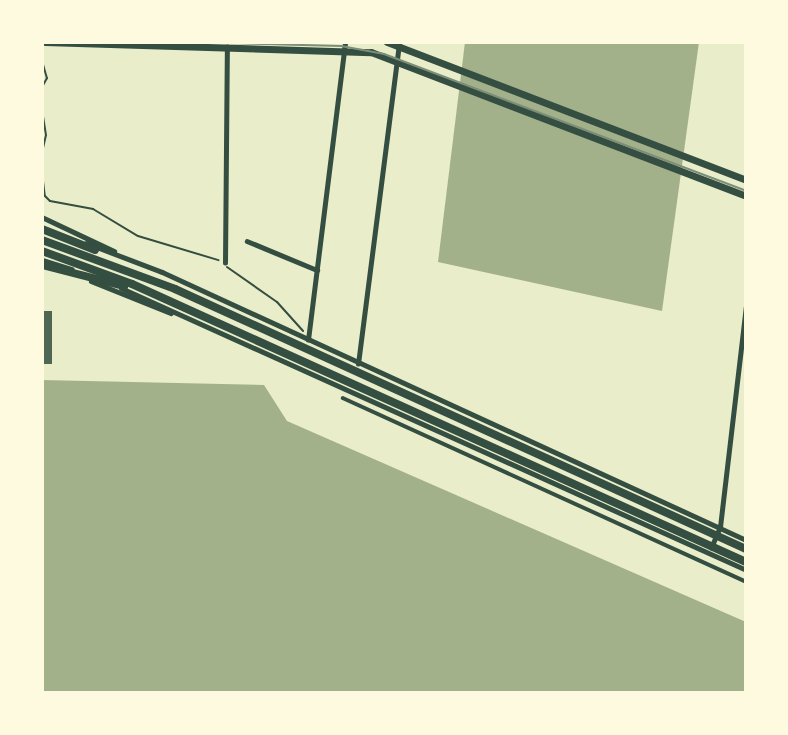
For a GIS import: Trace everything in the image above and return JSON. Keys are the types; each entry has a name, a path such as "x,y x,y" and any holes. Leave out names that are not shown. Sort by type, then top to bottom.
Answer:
{"highway":[{"path":"42,230 746,549"},
{"path":"42,240 82,250 175,289"},
{"path":"42,251 96,268 746,562"},
{"path":"42,264 118,284 183,307"}],"main road":[{"path":"46,42 227,46 344,45 397,60 746,196"},
{"path":"387,42 399,44 746,180"}],"street":[{"path":"339,384 359,363 399,44"},
{"path":"308,341 344,45"},
{"path":"225,263 227,46"},
{"path":"42,217 746,540"},
{"path":"42,230 114,252"},
{"path":"247,241 317,270"},
{"path":"42,264 215,328 746,570"},
{"path":"709,553 720,527 746,307"},
{"path":"343,398 746,582"}],"path":[{"path":"42,61 47,78 42,87"},
{"path":"42,110 46,135 42,153"},
{"path":"42,173 45,196 50,201 93,209 156,243 225,263 300,326"}],"shaded area":[{"path":"465,42 699,42 662,311 438,262"},
{"path":"42,380 264,385 287,421 746,622 746,693 42,693"}],"building":[{"path":"42,311 52,311 52,364 42,364"}],"tram line":[{"path":"191,42 341,46 384,54 746,191"}]}
